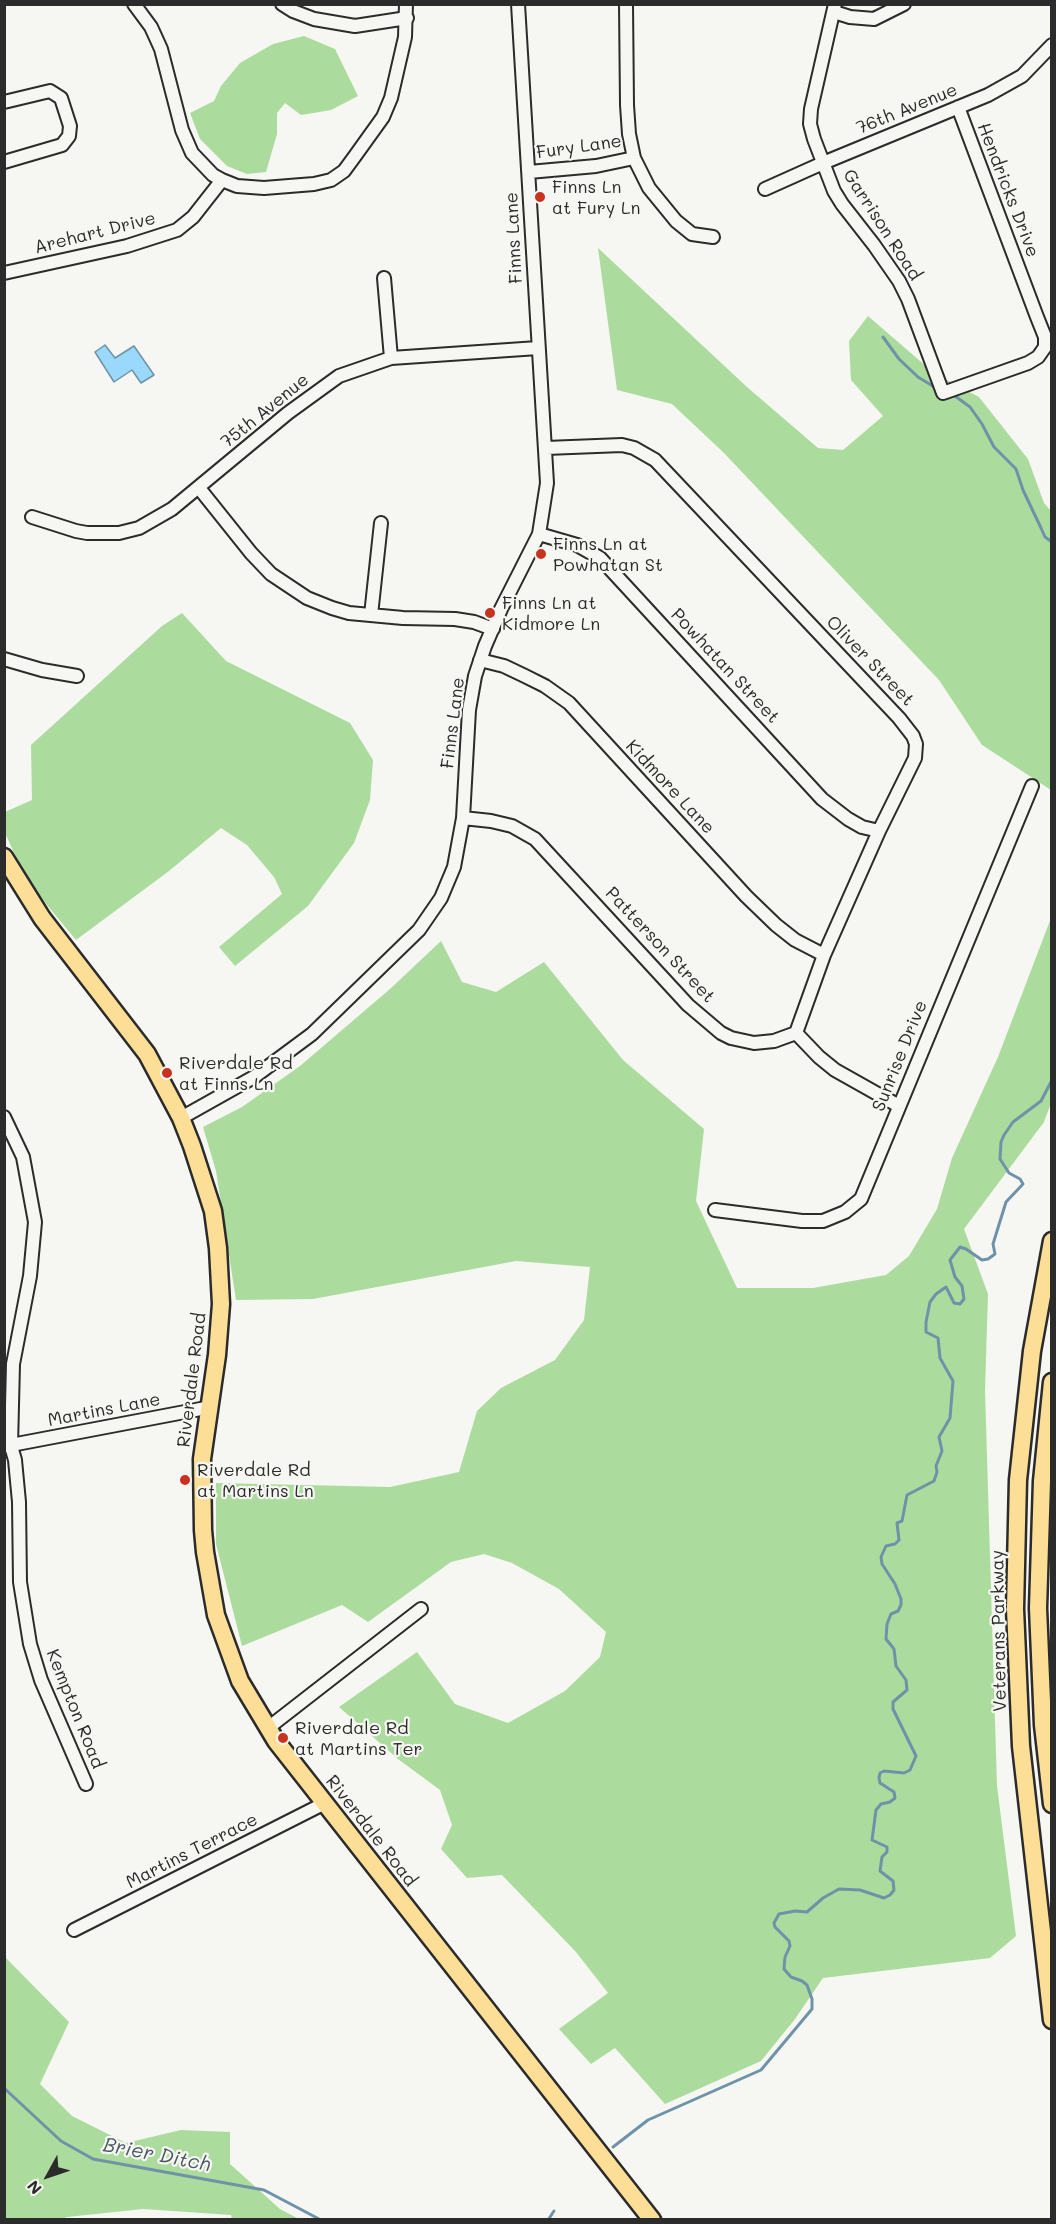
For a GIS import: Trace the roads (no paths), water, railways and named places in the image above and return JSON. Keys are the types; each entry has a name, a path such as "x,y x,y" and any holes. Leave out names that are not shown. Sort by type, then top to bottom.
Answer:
{"main road":[{"name":"Riverdale Road","path":"7,867 42,918 141,1045 181,1118 213,1211 218,1248 220,1325 201,1480 205,1552 222,1636 248,1696 268,1728 325,1803 652,2220"},
{"name":"Veterans Parkway","path":"1052,1241 1032,1351 1018,1480 1015,1609 1021,1746 1052,2020"},
{"path":"1052,1382 1041,1501 1038,1608 1043,1725 1052,1804"}],"street":[{"path":"134,4 151,27 161,49 186,141 198,160 222,180 237,186 264,188 314,184 331,180 338,175 379,124 386,110 400,66 407,18 406,4"},
{"path":"282,4 314,19 355,26 407,18"},
{"name":"Finns Lane","path":"181,1118 234,1089 298,1046 362,988 415,935 435,910 448,884 457,857 463,818 469,710 480,660 539,534 547,483 518,4"},
{"path":"626,4 627,105 629,134 634,158 649,188 676,221 692,234 713,237"},
{"path":"834,8 850,17 874,19 904,4"},
{"name":"Garrison Road","path":"834,8 811,109 810,124 814,140 834,191 899,281 908,298 943,393"},
{"name":"76th Avenue","path":"765,189 988,95 1022,76 1052,45"},
{"path":"4,102 50,91 61,98 70,126 69,136 62,145 4,162"},
{"name":"Hendricks Drive","path":"943,393 1028,363 1038,357 1045,347 1041,327 958,107"},
{"name":"Fury Lane","path":"529,172 596,166 634,158"},
{"name":"Arehart Drive","path":"4,273 127,246 177,230 186,224 222,180"},
{"path":"384,278 391,358"},
{"name":"75th Avenue","path":"32,517 76,531 119,533 139,528 160,517 199,488 318,389 339,376 391,358 538,348"},
{"name":"Oliver Street","path":"546,448 622,445 634,448 655,460 899,718 913,736 916,751 907,775 879,831 824,955 796,1033"},
{"path":"199,488 251,553 284,584 320,604 350,613 403,618 455,619 474,622 493,629"},
{"path":"371,615 381,523"},
{"name":"Powhatan Street","path":"539,534 577,545 600,558 822,799 862,827 879,831"},
{"path":"4,659 42,670 77,676"},
{"name":"Kidmore Lane","path":"480,660 504,666 564,699 768,918 795,940 824,955"},
{"name":"Sunrise Drive","path":"715,1210 816,1221 831,1219 845,1212 865,1194 898,1106 1032,786"},
{"name":"Patterson Street","path":"463,818 512,826 536,839 688,1005 721,1033 731,1038 754,1042 774,1041 796,1033"},
{"path":"796,1033 819,1057 836,1070 898,1106"},
{"name":"Kempton Road","path":"4,1117 23,1158 35,1222 30,1275 13,1364 8,1446 15,1460 19,1502 20,1582 30,1644 41,1680 86,1784"},
{"name":"Martins Lane","path":"8,1446 211,1407"},
{"path":"268,1728 421,1610"},
{"name":"Martins Terrace","path":"74,1930 325,1803"}],"water":[{"path":"105,345 115,358 134,346 154,375 141,383 132,370 114,382 95,352"}],"waterway":[{"path":"883,337 899,359 918,377 936,388"},
{"path":"955,396 970,407 994,447 1016,469 1045,537 1052,542"},
{"path":"613,2147 648,2120 761,2070 812,2009 812,1999 807,1985 791,1977 784,1969 785,1957 790,1946 789,1941 775,1927 774,1923 779,1914 795,1911 807,1912 823,1898 839,1889 860,1890 884,1898 894,1890 893,1881 880,1871 882,1857 887,1852 887,1847 872,1840 876,1810 881,1804 895,1798 894,1792 880,1783 879,1778 880,1773 884,1771 904,1773 910,1770 916,1756 893,1709 893,1702 907,1690 906,1680 896,1666 894,1649 886,1639 887,1624 891,1614 898,1611 901,1599 895,1584 882,1564 881,1557 886,1546 895,1544 899,1540 897,1523 902,1521 907,1495 934,1481 936,1466 942,1451 939,1437 950,1418 953,1381 940,1358 938,1338 926,1332 926,1322 930,1302 946,1287 954,1303 960,1304 964,1299 962,1286 955,1277 950,1260 960,1247 982,1260 995,1254 993,1244 1006,1202 1023,1184 1020,1179 1009,1173 1000,1159 1001,1142 1013,1122 1041,1101 1052,1080"},
{"name":"Brier Ditch","path":"4,2088 61,2141 93,2159 264,2190 321,2220"},
{"path":"548,2220 554,2211"}],"place":[{"name":"Finns Ln at Fury Ln","path":"540,197"},
{"name":"Finns Ln at Powhatan St","path":"541,554"},
{"name":"Finns Ln at Kidmore Ln","path":"490,613"},
{"name":"Riverdale Rd at Finns Ln","path":"167,1073"},
{"name":"Riverdale Rd at Martins Ln","path":"185,1480"},
{"name":"Riverdale Rd at Martins Ter","path":"283,1738"}]}
